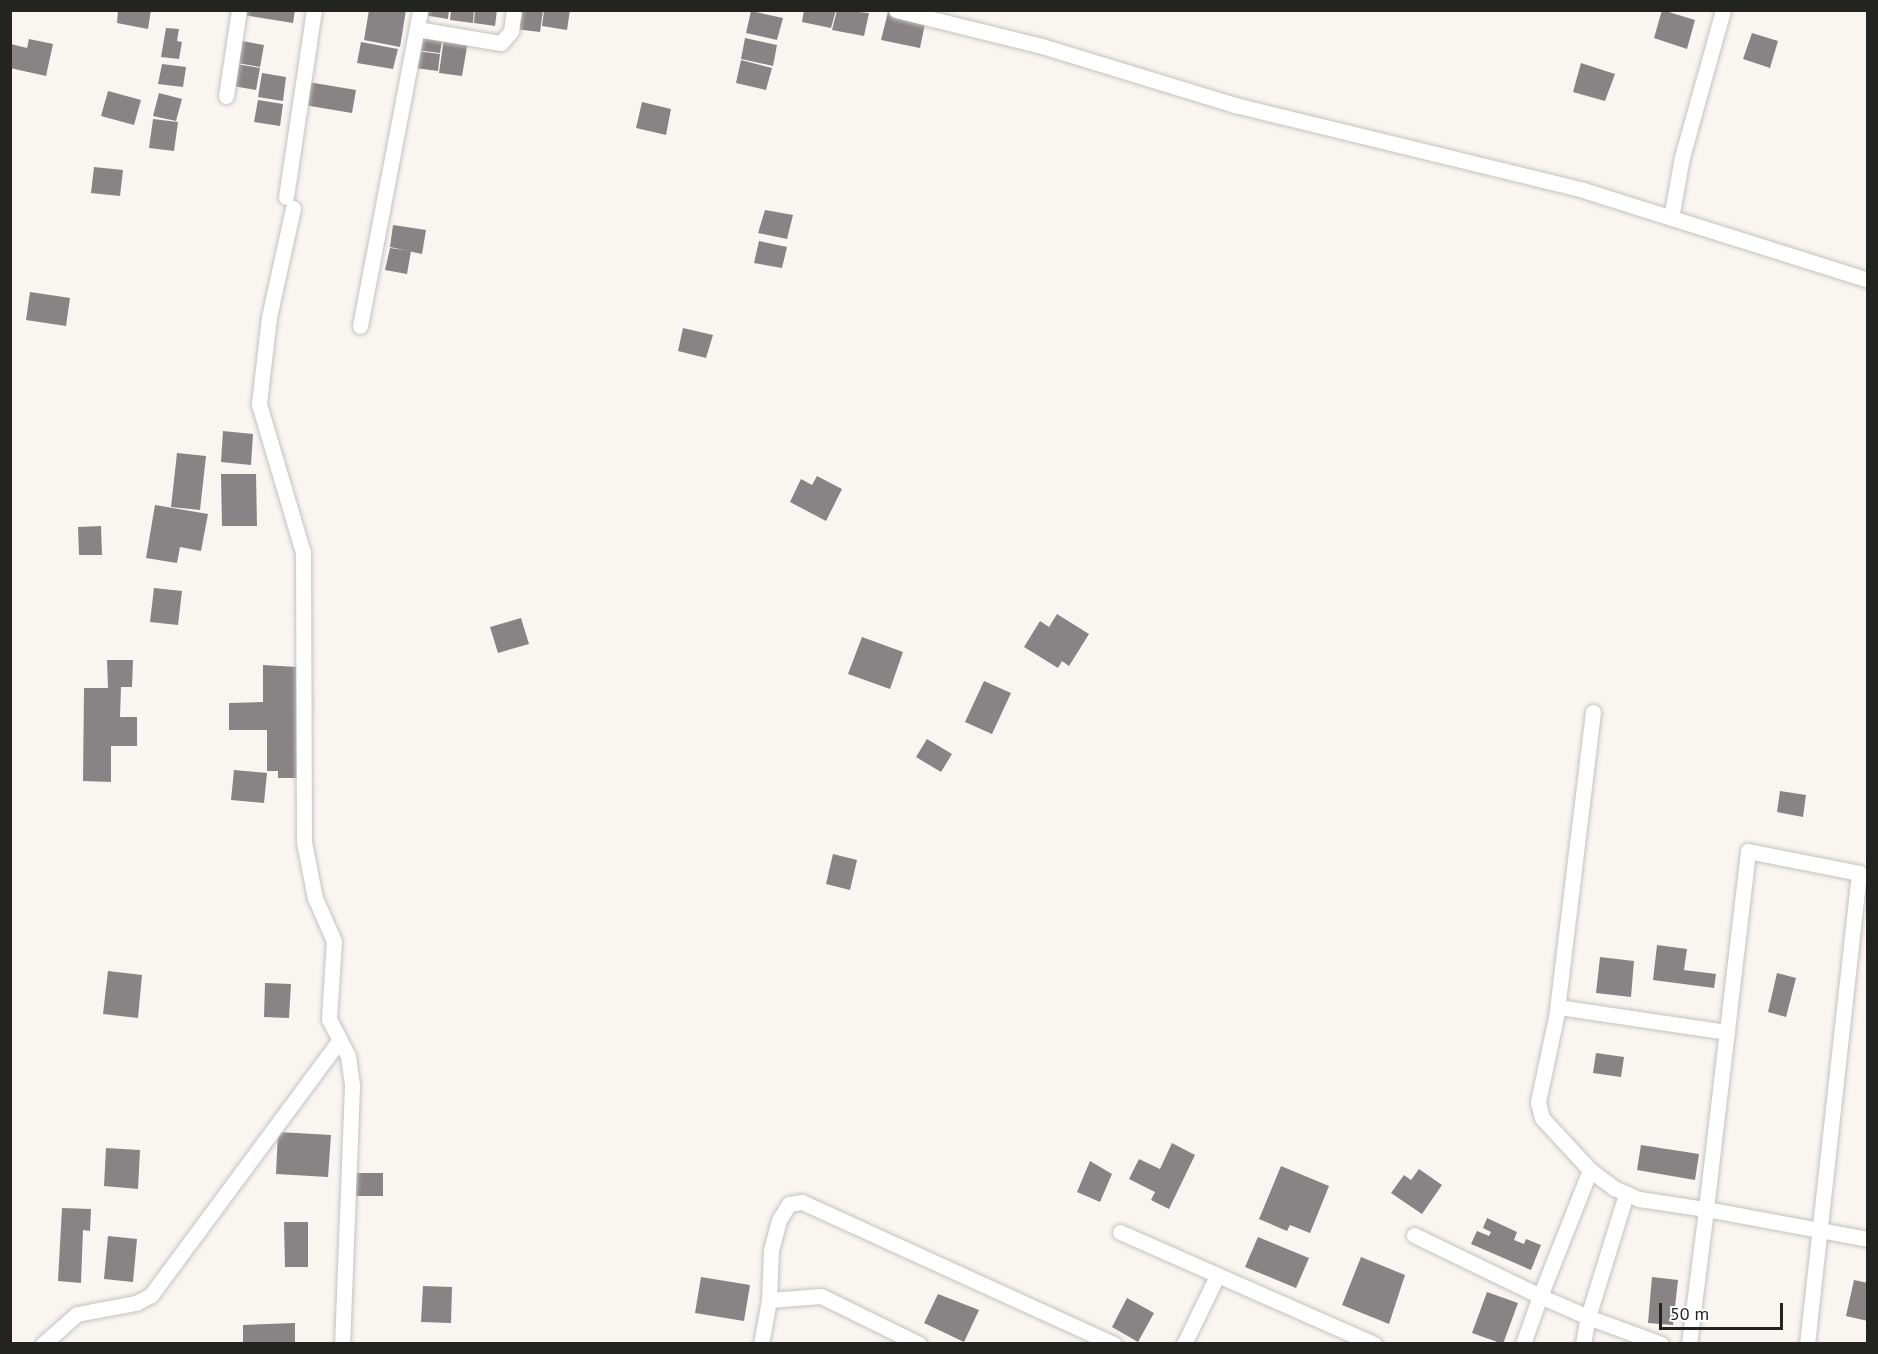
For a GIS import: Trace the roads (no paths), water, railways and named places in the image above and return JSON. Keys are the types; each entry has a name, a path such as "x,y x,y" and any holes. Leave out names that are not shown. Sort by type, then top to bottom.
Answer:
{"street":[{"path":"226,96 239,10"},
{"path":"314,10 289,203 269,317 259,404 303,553 304,842 313,892 333,942 328,1011 348,1056 352,1086 342,1344"},
{"path":"360,326 420,10"},
{"path":"417,29 501,43 511,31 514,10"},
{"path":"896,10 1107,64 1235,105 1583,190 1868,280"},
{"path":"1671,218 1682,157 1723,10"},
{"path":"1593,712 1558,1007 1538,1109 1590,1170 1626,1194 1821,1228 1868,1239"},
{"path":"1689,1344 1748,851 1863,874 1807,1344"},
{"path":"1558,1007 1727,1032"},
{"path":"43,1344 77,1314 136,1304 151,1295 340,1040"},
{"path":"1523,1344 1590,1170"},
{"path":"1583,1344 1588,1317 1626,1194"},
{"path":"762,1344 769,1300 771,1250 779,1220 789,1204 802,1202 1114,1344"},
{"path":"1120,1232 1374,1344"},
{"path":"1414,1235 1540,1296 1588,1317 1661,1344"},
{"path":"1185,1344 1217,1276"},
{"path":"769,1300 832,1299 919,1344"}]}
